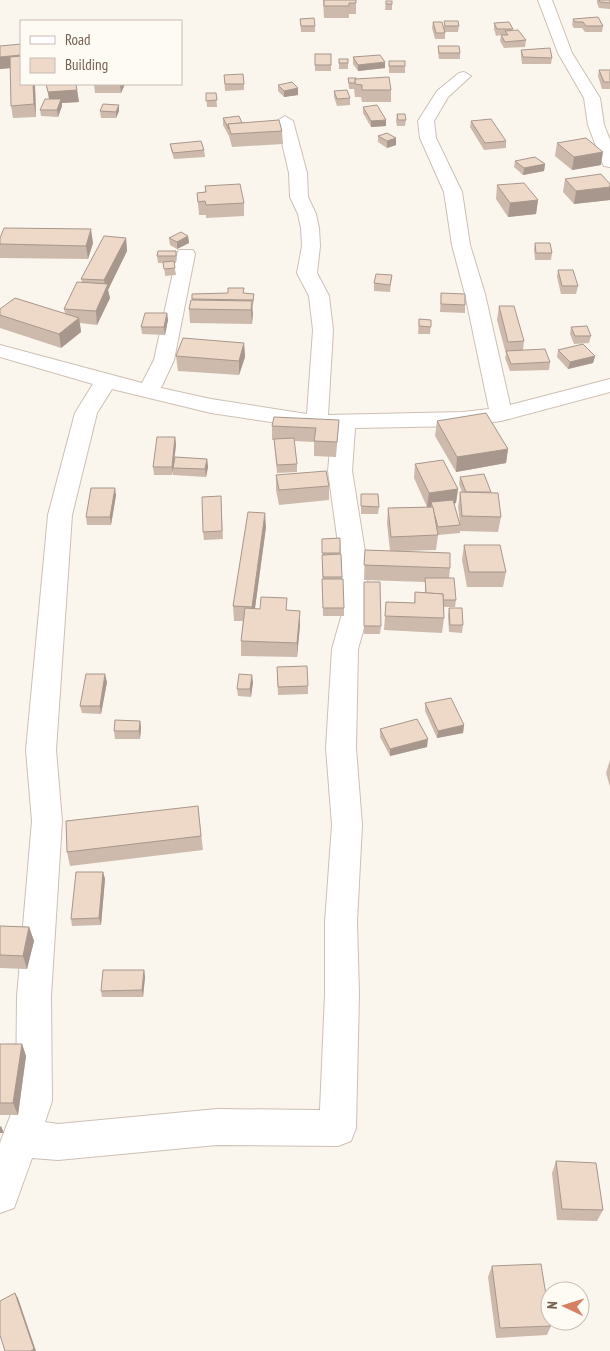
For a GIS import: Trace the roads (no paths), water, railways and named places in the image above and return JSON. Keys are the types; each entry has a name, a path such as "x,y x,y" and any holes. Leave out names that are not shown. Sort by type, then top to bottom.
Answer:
{"street":[{"path":"545,0 565,53 592,98 596,125 610,162"},
{"path":"464,76 442,94 426,121 428,138 453,192 461,245 475,294 501,414"},
{"path":"21,1138 58,1142 217,1127 338,1128 342,994 341,922 346,825 341,748 345,649 356,610 353,558 331,422 320,296 307,273 311,246 310,228 307,214 299,197 298,173 285,121"},
{"path":"148,391 164,360 186,254"},
{"path":"0,351 106,381 211,406 331,422 463,419 501,414 610,385"},
{"path":"0,1194 34,1101 34,996 48,821 41,750 60,515 86,414 106,381"}]}
